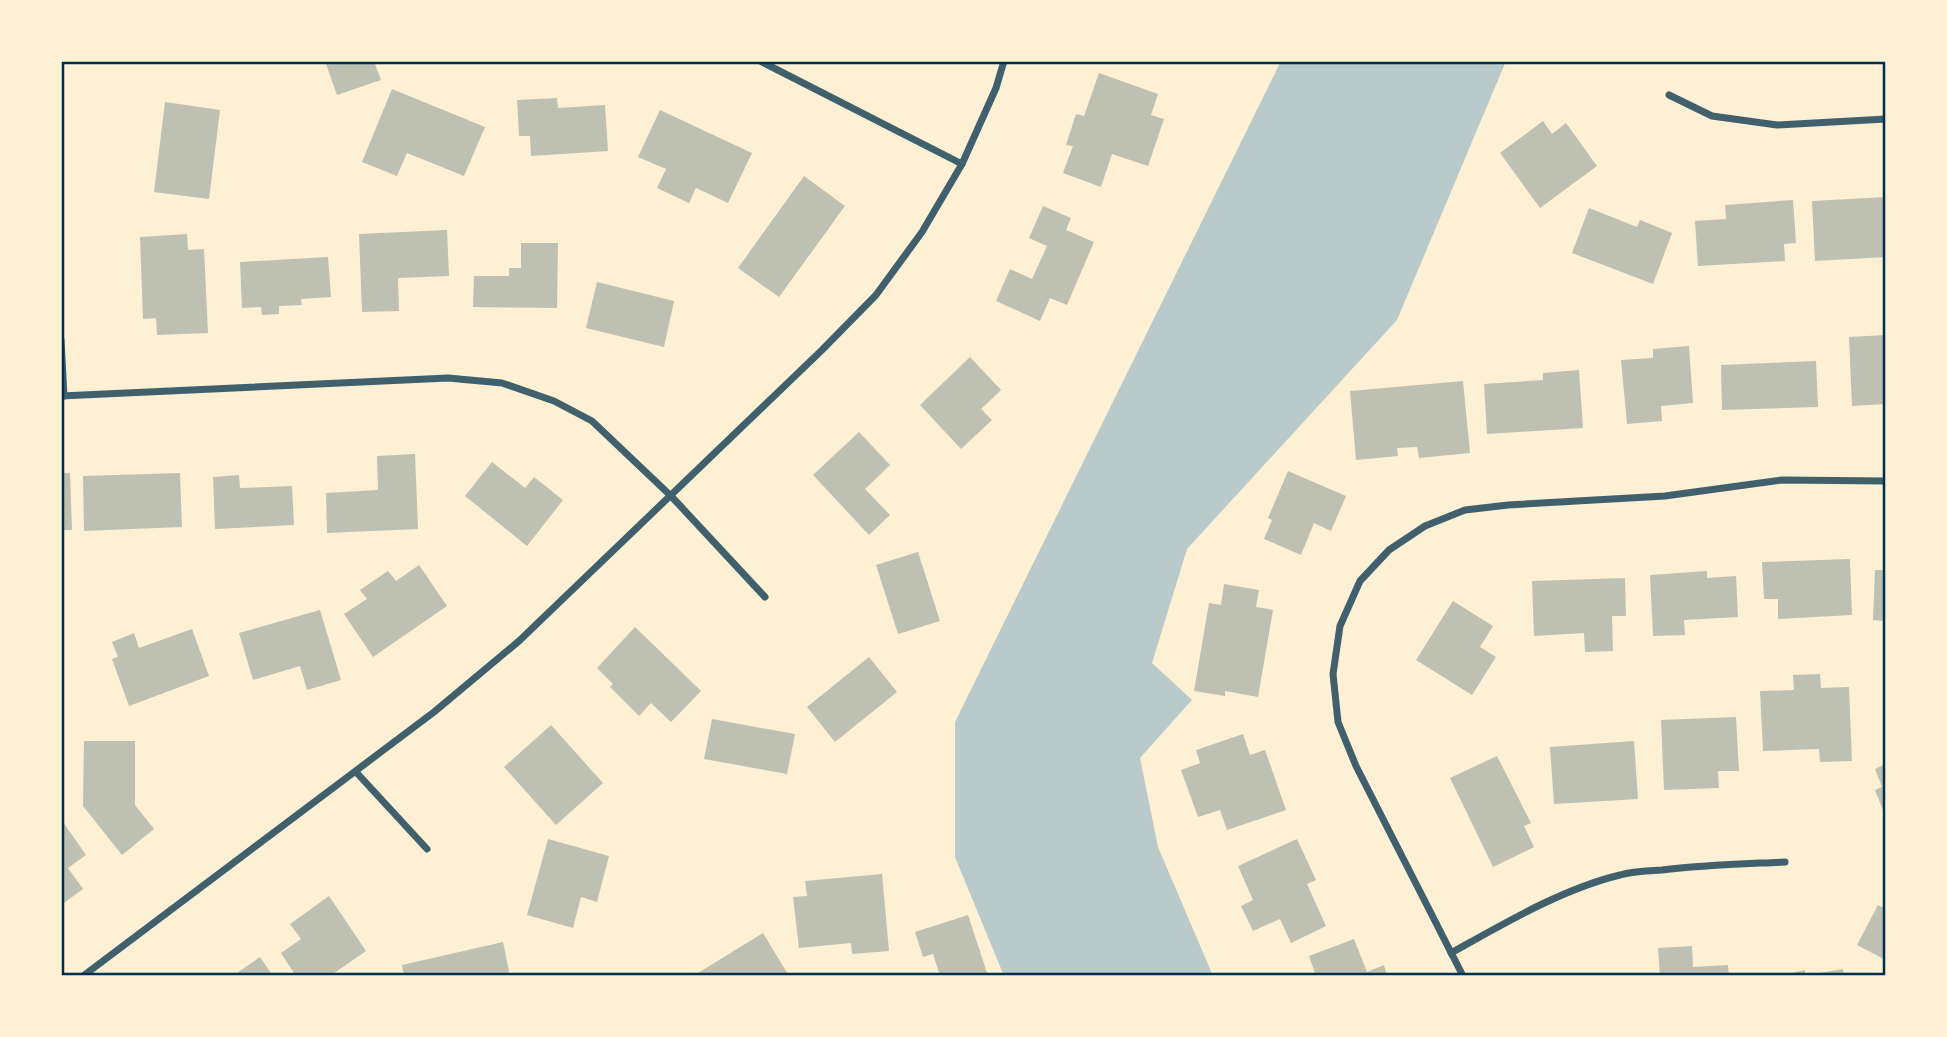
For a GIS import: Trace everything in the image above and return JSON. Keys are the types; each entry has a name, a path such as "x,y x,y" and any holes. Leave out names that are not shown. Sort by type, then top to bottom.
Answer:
{"street":[{"path":"760,61 962,164"},
{"path":"83,976 356,772 519,641 876,295 922,232 962,164 996,88 1004,61"},
{"path":"1669,95 1712,116 1777,125 1886,119"},
{"path":"61,340 63,396 448,378 502,383 554,401 592,421 671,496 765,597"},
{"path":"1463,976 1356,766 1338,722 1333,674 1340,626 1360,581 1388,550 1424,526 1465,510 1665,496 1782,480 1886,481"},
{"path":"356,772 427,849"},
{"path":"1451,953 1570,893 1622,874 1785,862"}],"shaded area":[{"path":"1281,61 1506,61 1397,320 1187,549 1152,663 1192,700 1140,758 1158,847 1213,976 1004,976 955,857 955,722"}],"building":[{"path":"325,61 374,61 381,80 337,95"},
{"path":"1099,73 1158,94 1151,115 1164,119 1148,166 1112,154 1101,187 1063,173 1073,146 1066,145 1076,114 1084,116"},
{"path":"392,89 485,127 464,176 407,153 397,176 362,162"},
{"path":"557,98 558,108 605,105 608,151 531,156 530,136 519,136 517,100"},
{"path":"165,102 220,110 209,199 154,192"},
{"path":"660,110 752,153 728,203 696,188 689,203 657,188 666,169 638,157"},
{"path":"1543,121 1552,134 1566,123 1597,166 1540,208 1500,153"},
{"path":"804,176 845,206 779,297 738,268"},
{"path":"1886,197 1886,257 1815,261 1812,201"},
{"path":"1793,200 1796,243 1784,244 1785,261 1698,266 1695,221 1726,219 1725,205"},
{"path":"1043,206 1071,218 1066,230 1094,242 1067,305 1050,298 1040,321 996,301 1010,269 1032,279 1047,246 1029,238"},
{"path":"1589,208 1637,227 1640,220 1672,233 1653,284 1572,253"},
{"path":"447,230 449,276 398,278 399,311 362,312 359,234"},
{"path":"187,234 188,250 204,249 208,333 157,335 156,318 143,319 140,237"},
{"path":"521,243 558,243 557,308 473,307 474,276 509,276 509,268 521,268"},
{"path":"328,257 331,297 301,299 302,305 279,306 279,314 262,315 261,307 242,308 240,262"},
{"path":"597,282 674,301 664,347 586,328"},
{"path":"1886,335 1886,404 1852,406 1849,337"},
{"path":"1689,346 1693,403 1661,406 1662,421 1627,424 1621,360 1653,358 1653,349"},
{"path":"970,357 1001,390 981,409 992,420 961,449 920,405"},
{"path":"1816,361 1818,407 1722,410 1721,365"},
{"path":"1579,370 1583,428 1487,434 1484,384 1543,380 1543,373"},
{"path":"1463,381 1470,453 1419,458 1417,447 1397,448 1398,456 1356,460 1350,391"},
{"path":"859,432 890,465 865,489 890,515 869,535 813,475"},
{"path":"415,454 418,529 327,533 326,493 378,490 377,456"},
{"path":"492,462 525,488 534,477 563,500 527,546 465,496"},
{"path":"1288,471 1346,496 1331,531 1314,523 1301,555 1264,539 1272,520 1268,518"},
{"path":"61,473 70,473 72,530 61,530"},
{"path":"180,473 182,527 84,531 83,476"},
{"path":"239,475 240,488 292,486 294,525 215,529 213,477"},
{"path":"918,552 940,621 898,634 876,565"},
{"path":"1850,559 1852,615 1778,619 1778,599 1764,599 1762,562"},
{"path":"419,565 447,606 373,657 344,614 367,599 360,590 388,571 396,581"},
{"path":"1875,570 1886,570 1886,621 1873,620"},
{"path":"1707,571 1707,578 1736,576 1738,617 1684,620 1685,635 1653,636 1650,575"},
{"path":"1625,578 1626,616 1612,616 1613,651 1585,652 1584,633 1534,636 1532,581"},
{"path":"1224,584 1259,590 1256,607 1273,610 1258,697 1225,691 1225,696 1194,691 1209,603 1221,605"},
{"path":"1453,601 1493,626 1480,647 1496,657 1472,695 1416,660"},
{"path":"320,610 341,680 307,690 300,666 253,680 239,633"},
{"path":"635,627 701,691 671,722 651,703 639,716 610,687 613,684 597,668"},
{"path":"192,629 209,676 129,706 112,659 118,657 112,642 134,633 139,648"},
{"path":"869,657 897,692 835,742 807,707"},
{"path":"1820,674 1821,688 1849,687 1852,761 1820,762 1819,749 1763,751 1760,691 1794,690 1793,675"},
{"path":"1736,717 1739,771 1718,771 1719,788 1664,790 1661,720"},
{"path":"712,719 795,734 787,774 704,759"},
{"path":"551,725 603,783 556,825 504,767"},
{"path":"1243,734 1250,755 1265,750 1286,810 1227,830 1220,810 1198,817 1181,770 1200,763 1196,750"},
{"path":"84,741 135,741 135,805 154,829 122,855 83,806"},
{"path":"1634,741 1638,799 1554,804 1550,747"},
{"path":"1497,756 1531,823 1524,826 1534,847 1493,867 1450,778"},
{"path":"1886,764 1886,818 1875,790 1882,787 1875,769"},
{"path":"61,819 86,855 68,868 83,889 61,905"},
{"path":"548,839 609,856 597,902 581,897 573,928 527,915"},
{"path":"1297,839 1316,880 1307,884 1326,926 1291,943 1280,919 1253,931 1241,906 1253,900 1238,866"},
{"path":"882,874 889,951 852,954 851,943 799,948 793,897 807,896 805,881"},
{"path":"329,896 366,951 330,976 296,976 281,953 301,939 290,924"},
{"path":"1878,905 1886,909 1886,960 1857,945"},
{"path":"968,915 988,976 940,976 933,954 923,957 915,932"},
{"path":"763,933 789,976 693,976"},
{"path":"1354,939 1367,972 1384,965 1387,976 1316,976 1309,956"},
{"path":"503,942 510,976 404,976 402,965"},
{"path":"1692,946 1693,967 1728,965 1729,976 1660,976 1658,948"},
{"path":"260,957 273,976 233,976"},
{"path":"1843,969 1844,976 1813,976 1813,974"},
{"path":"1805,970 1805,976 1782,976 1782,975"}]}
